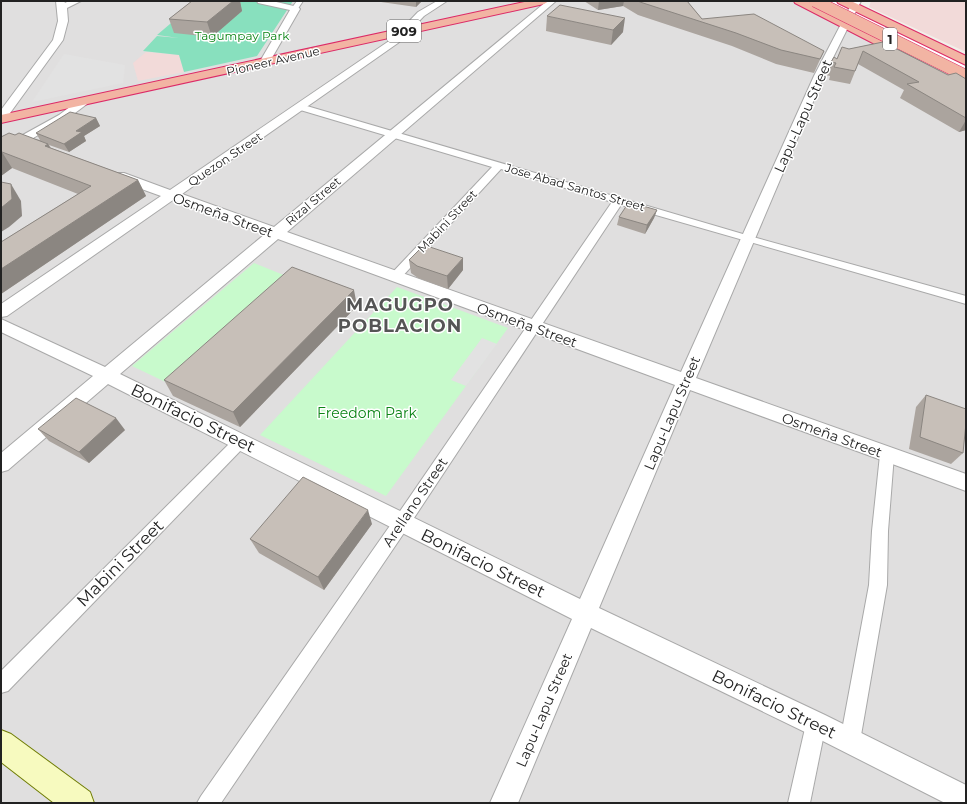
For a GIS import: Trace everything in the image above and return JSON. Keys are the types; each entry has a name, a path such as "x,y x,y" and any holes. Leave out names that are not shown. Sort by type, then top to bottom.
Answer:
{"highway":[{"name":"Pioneer Avenue","path":"3,115 28,114 264,63 414,26 544,1"},
{"name":"1","path":"799,1 966,86"},
{"name":"1","path":"815,1 966,76"},
{"name":"1","path":"827,1 966,70"},
{"name":"1","path":"842,1 856,4 966,61"}],"main road":[{"path":"1,744 78,803"}],"street":[{"path":"3,115 58,40 62,28 61,4 77,1"},
{"path":"261,1 298,5 264,63"},
{"name":"Quezon Street","path":"1,312 300,107 414,26 421,14 443,1"},
{"name":"Rizal Street","path":"1,464 552,1"},
{"name":"Lapu-Lapu Street","path":"504,803 685,382 819,76 856,4"},
{"path":"1,152 29,143 83,102"},
{"name":"Jose Abad Santos Street","path":"300,107 499,166 966,300"},
{"name":"Mabini Street","path":"395,277 499,166"},
{"name":"Osmeña Street","path":"103,171 966,483"},
{"name":"Arellano Street","path":"208,803 402,522 619,200"},
{"name":"Bonifacio Street","path":"1,325 106,375 586,614 816,724 966,799"},
{"name":"Mabini Street","path":"1,684 240,442"},
{"path":"850,741 878,585 880,524 887,455"},
{"path":"799,803 816,724"}],"shaded area":[{"path":"1,1 798,1 966,83 966,803 1,803"},
{"path":"871,1 966,1 966,52 869,7"},
{"path":"146,52 179,55 184,72 138,81 133,63"},
{"path":"64,54 125,65 123,83 32,102"},
{"path":"482,338 497,344 466,386 451,380"}],"green space":[{"name":"Tagumpay Park","path":"197,1 293,1 257,56 184,72 179,55 143,51 157,36 179,38 157,35"},
{"path":"254,263 296,280 178,388 132,366"},
{"name":"Freedom Park","path":"397,287 508,328 386,496 260,435"}],"pier":[{"path":"809,1 833,1 966,66 966,80"}],"building":[{"path":"192,1 233,1 207,22 169,19"},
{"path":"638,1 687,1 702,19 754,14 824,51 820,59 781,50 736,33"},
{"path":"560,5 625,18 613,30 547,16"},
{"path":"883,42 948,75 956,73 966,79 966,118 907,84 919,82 863,51 855,71 834,67 836,63 831,62 834,57 837,59 842,47 849,49"},
{"path":"70,112 96,118 76,131 82,132 64,144 36,133"},
{"path":"9,133 15,135 19,133 48,144 45,146 138,180 1,269 1,242 91,186 2,152 1,153 1,137"},
{"path":"1,182 11,184 12,199 1,208"},
{"path":"629,202 657,210 647,225 619,217"},
{"path":"424,245 463,258 447,276 417,266 409,260"},
{"path":"292,267 354,290 233,412 164,380"},
{"path":"926,395 966,409 963,453 920,437"},
{"path":"76,398 116,418 79,452 38,429"},
{"path":"303,477 368,510 318,577 250,539"}],"district":[{"name":"MAGUGPO POBLACION","path":"400,315"}]}
